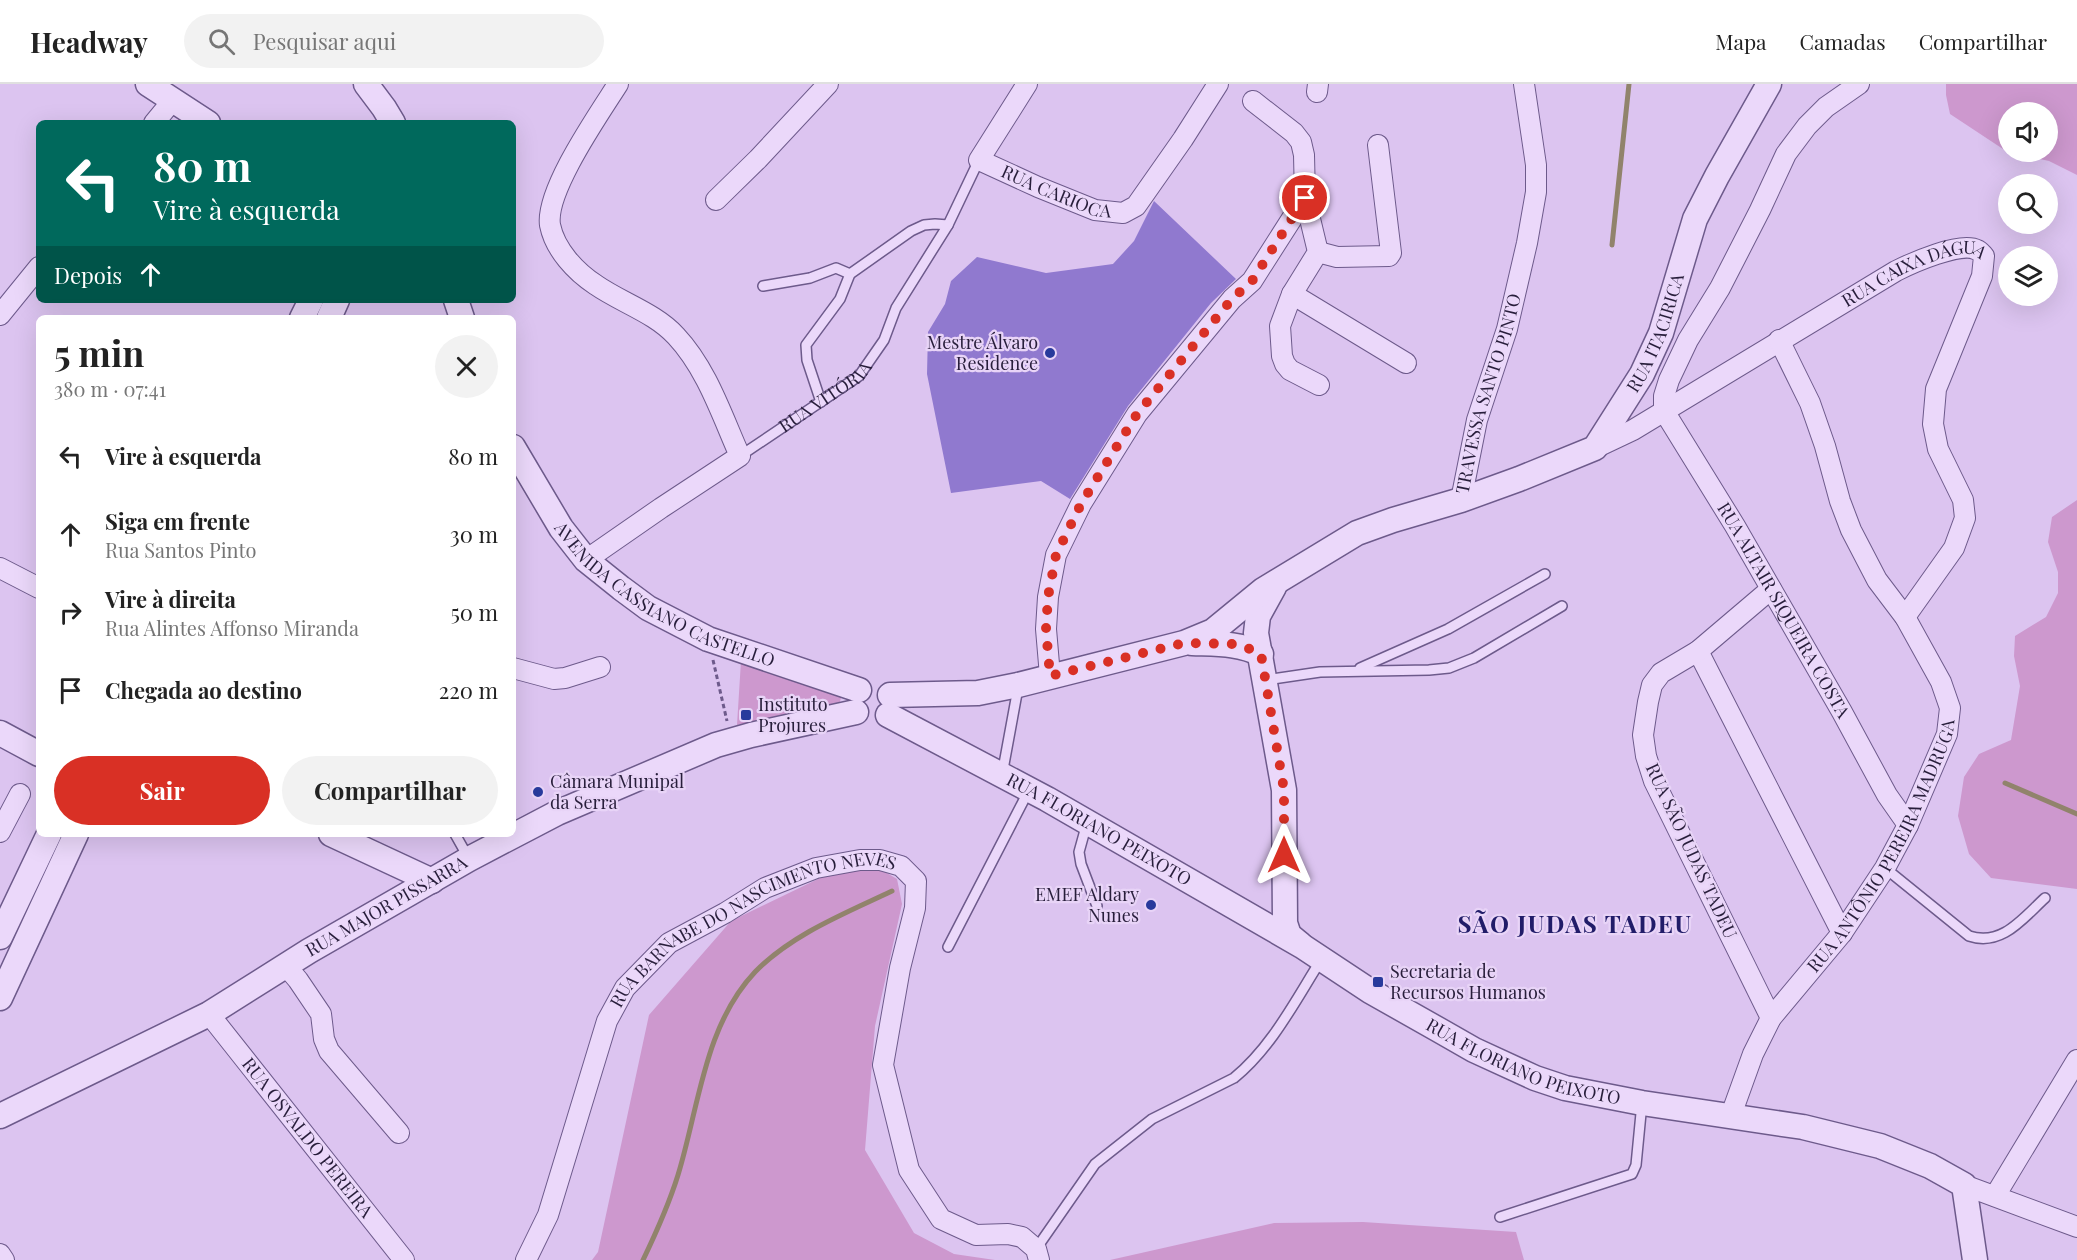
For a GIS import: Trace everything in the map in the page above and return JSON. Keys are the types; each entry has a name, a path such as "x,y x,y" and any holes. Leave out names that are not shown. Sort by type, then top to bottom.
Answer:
{"street":[{"path":"148,84 203,120"},
{"path":"366,84 391,120"},
{"path":"618,84 582,141 563,178 552,203 550,225 558,248 595,285 652,316 676,336 703,373 740,456"},
{"path":"716,200 828,84"},
{"path":"979,160 1028,84"},
{"name":"RUA CARIOCA","path":"979,160 1095,210 1123,213 1136,206 1183,140 1218,84"},
{"name":"TRAVESSA SANTO PINTO","path":"1184,643 1213,631 1263,590 1357,533 1393,519 1461,500 1477,420 1507,329 1536,192 1536,165 1524,84"},
{"name":"RUA ITACIRICA","path":"1595,448 1642,374 1661,333 1695,219 1769,84"},
{"path":"1664,403 1669,380 1688,340 1720,288 1786,154 1807,126 1826,107 1859,84"},
{"path":"156,120 173,100"},
{"path":"1252,101 1294,133 1304,154 1305,198 1318,252 1292,294 1280,326 1282,356 1290,370 1319,385"},
{"path":"1318,252 1337,257 1389,256 1391,254 1378,145"},
{"path":"1050,676 1046,629 1048,597 1056,555 1081,504 1137,414 1232,299 1252,281 1305,198"},
{"name":"RUA CAIXA DÁGUA","path":"1595,448 1633,430 1664,403 1779,340 1896,271 1921,258 1966,248 1977,249 1984,256 1982,276 1936,389 1933,424 1938,449 1963,500 1965,518 1954,548 1905,617"},
{"path":"0,315 36,271"},
{"path":"1292,294 1406,363"},
{"name":"RUA ANTÔNIO PEREIRA MADRUGA","path":"1731,1115 1753,1054 1771,1018 1842,933 1885,868 1908,825 1947,735 1950,708 1941,682 1905,617 1877,580 1851,530 1840,501 1826,446 1810,402 1779,340"},
{"name":"RUA ALTAIR SIQUEIRA COSTA","path":"1664,403 1842,712 1887,795 1908,825"},
{"path":"1461,500 1595,448"},
{"name":"AVENIDA CASSIANO CASTELLO","path":"516,452 561,528 586,560 648,608 708,639 858,701"},
{"name":"RUA VITÓRIA","path":"586,560 740,456"},
{"path":"0,568 36,586"},
{"path":"1276,582 1257,616 1256,633 1284,790 1287,930 1289,935 1312,952"},
{"name":"RUA SÃO JUDAS TADEU","path":"1771,589 1698,651 1661,673 1652,685 1644,735 1646,756 1654,781 1771,1018"},
{"path":"889,705 1018,686 1184,643 1232,644 1261,654"},
{"path":"1698,651 1842,933"},
{"path":"516,669 554,679 565,678 600,667"},
{"path":"870,685 882,687 889,705 880,720 871,722 862,718 858,701 870,685"},
{"name":"RUA MAJOR PISSARRA","path":"516,834 557,813 716,745 858,701"},
{"name":"RUA FLORIANO PEIXOTO","path":"889,705 1002,775 1312,952 1370,991 1456,1040 1535,1078 1565,1088 1642,1103 1803,1127 1880,1146 1930,1167 1964,1185 2077,1227"},
{"path":"0,733 36,752"},
{"path":"0,832 20,794"},
{"path":"0,937 48,837"},
{"path":"0,998 75,837"},
{"path":"337,837 432,881"},
{"name":"RUA MAJOR PISSARRA","path":"2,1114 209,1014 287,967 309,951 511,837"},
{"name":"RUA BARNABE DO NASCIMENTO NEVES","path":"526,1260 548,1215 607,1021 625,988 669,942 725,913 765,888 816,868 860,860 880,860 901,866 916,881 915,908 900,968 883,1065 909,1170 940,1219 976,1235 1008,1234 1022,1237 1038,1254"},
{"path":"400,867 406,884 400,900"},
{"path":"1251,918 1269,918 1285,898"},
{"path":"287,967 321,1014 324,1038 329,1051 399,1133"},
{"name":"RUA OSVALDO PEREIRA","path":"209,1014 404,1260"},
{"path":"1995,1196 2077,1060"},
{"path":"1964,1185 1975,1260"},
{"path":"0,1254 4,1260"}],"lane":[{"name":"RUA VITÓRIA","path":"740,456 858,376 884,340 896,308 948,225 979,160"},
{"path":"821,402 807,360 806,345 840,299 850,274 911,231 924,225 948,225"},
{"path":"763,286 810,278 836,268 850,274"},
{"path":"1355,670 1448,629 1545,574"},
{"path":"1266,680 1320,672 1449,668 1474,658 1562,606"},
{"path":"1002,775 1018,686"},
{"path":"948,947 1029,790"},
{"path":"1087,822 1079,852 1081,864 1097,906"},
{"path":"457,837 469,859"},
{"path":"1885,868 1969,936 1980,939 1993,938 2012,929 2045,898"},
{"path":"1038,1254 1095,1164 1152,1119 1234,1078 1265,1048 1312,952"},
{"path":"1500,1217 1632,1174 1636,1165 1642,1103"}],"path":[{"path":"708,639 731,740"}],"shaded area":[{"path":"1946,84 2077,84 2077,175 2051,162 2058,162 2058,102 1998,102 1998,146 1950,114"},
{"path":"2077,500 2077,889 1991,878 1969,854 1958,816 1964,777 1979,754 2011,740 2020,686 2014,656 2015,636 2046,617 2058,593 2058,572 2048,542 2052,517"},
{"path":"741,661 844,687 839,705 823,710 737,725"},
{"path":"847,865 875,866 897,879 902,904 875,1026 865,1150 914,1233 954,1254 995,1260 592,1260 598,1252 649,1015 731,921"},
{"path":"1363,1222 1516,1232 1524,1260 1110,1260 1274,1223"}],"building":[{"name":"Mestre Álvaro Residence","path":"1154,201 1236,279 1211,303 1128,406 1070,499 1041,481 951,493 927,374 928,332 945,304 951,281 977,257 1046,273 1113,264 1134,241"}],"waterway":[{"path":"1612,245 1629,84"},
{"path":"2005,783 2077,814"},
{"path":"643,1260 671,1197 714,1042 724,1017 738,993 755,972 802,935 892,891"}],"place":[{"name":"Mestre Álvaro Residence","path":"1050,353"},
{"name":"Instituto Projures","path":"746,715"},
{"name":"Câmara Munipal da Serra","path":"538,792"},
{"name":"EMEF Aldary Nunes","path":"1151,905"},
{"name":"Secretaria de Recursos Humanos","path":"1378,982"}],"district":[{"name":"SÃO JUDAS TADEU","path":"1575,925"}],"route":[{"path":"1284,855 1284,790 1261,654 1232,644 1184,643 1050,676 1046,629 1048,597 1056,555 1081,504 1137,414 1232,299 1252,281 1305,198"}]}
